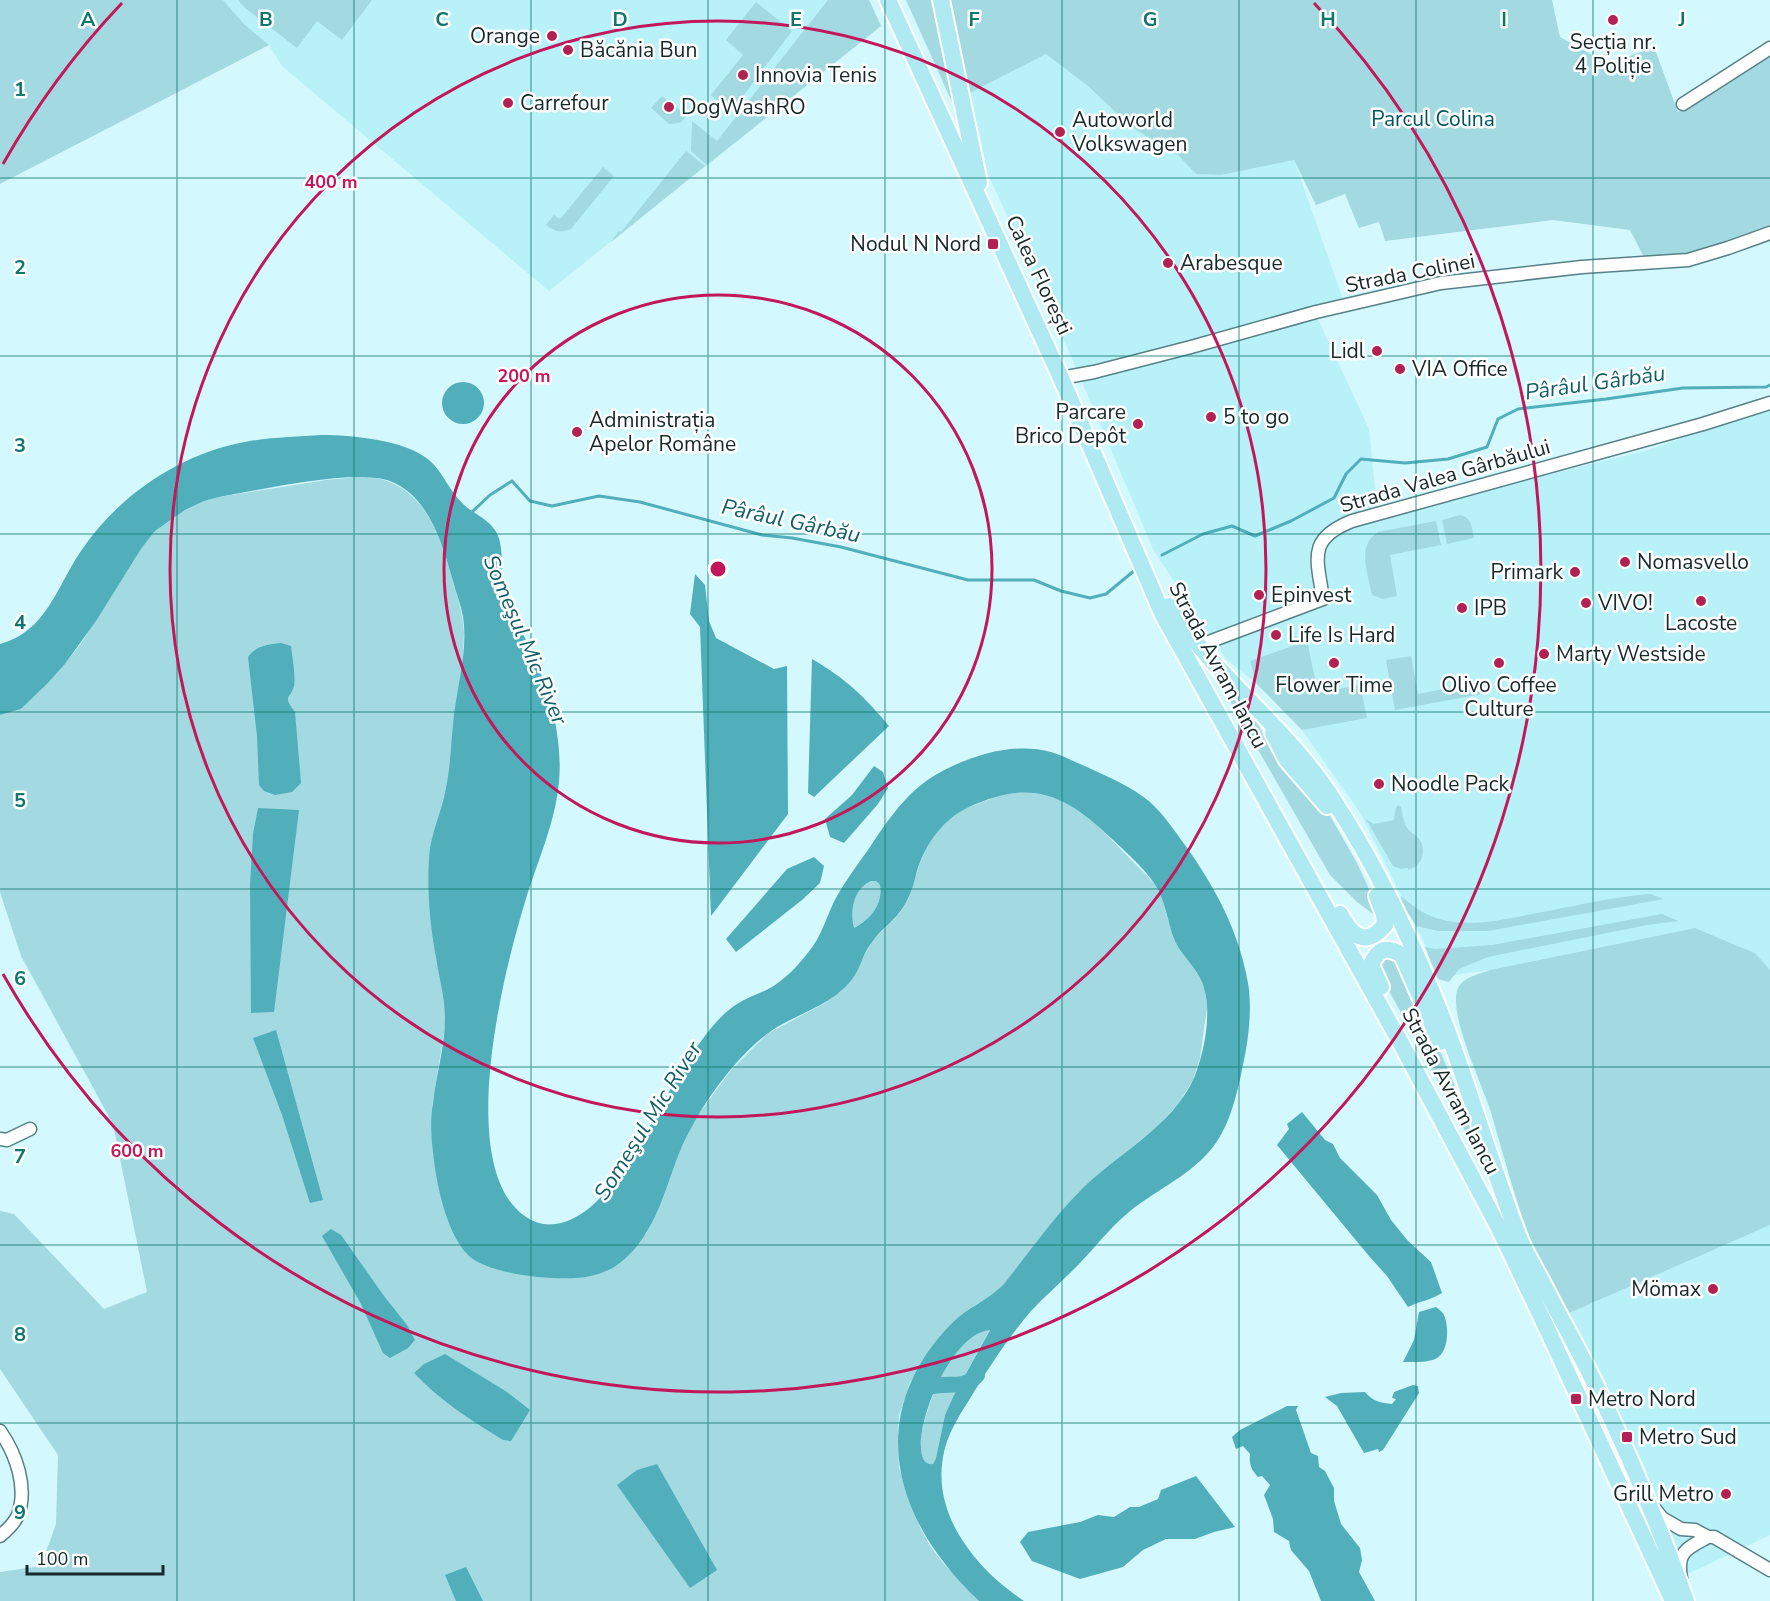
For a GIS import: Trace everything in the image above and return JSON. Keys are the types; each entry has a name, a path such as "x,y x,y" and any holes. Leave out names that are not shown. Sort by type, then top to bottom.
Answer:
{"main road":[{"name":"Calea Florești","path":"888,0 1062,378 1143,564"},
{"path":"942,0 985,213"},
{"name":"Strada Avram Iancu","path":"1143,564 1183,628 1308,762 1356,837 1410,940 1446,1029 1522,1244 1596,1386 1665,1542 1681,1598"},
{"name":"Strada Avram Iancu","path":"1143,564 1158,604 1178,643 1307,874 1499,1228 1681,1598"},
{"path":"1264,716 1287,760 1326,805 1346,836 1376,892 1384,914 1385,925 1379,932 1368,938 1358,937 1350,931 1334,903 1307,874"},
{"path":"1460,1155 1443,1100 1374,974 1371,965 1375,956 1383,950 1392,949 1402,955 1459,1086 1476,1112"}],"street":[{"path":"1683,104 1770,48"},
{"name":"Strada Colinei","path":"1062,378 1119,366 1316,312 1441,283 1582,267 1688,260 1770,233"},
{"name":"Strada Valea Gârbăului","path":"1198,646 1323,600 1317,558 1324,537 1336,527 1770,403"},
{"path":"0,1139 7,1140 30,1129"},
{"path":"0,1431 12,1449 22,1491 17,1516 0,1536"},
{"path":"1645,1496 1662,1518 1681,1529 1695,1530 1708,1537 1714,1537 1770,1570"},
{"path":"1665,1542 1681,1529"},
{"path":"1681,1598 1682,1554 1708,1537"},
{"path":"1665,1542 1696,1544"}],"shaded area":[{"path":"223,0 869,0 881,26 549,291 282,66 269,45 244,24"},
{"path":"1046,54 1088,86 1131,127 1179,156 1196,174 1221,175 1294,160 1344,302 1317,317 1369,429 1378,517 1648,450 1770,407 1770,970 1755,953 1695,928 1490,970 1441,977 1361,814 1302,730 1257,684 1226,659 1154,551 1071,356 988,174 970,93"},
{"path":"1770,1225 1770,1535 1688,1574 1569,1313 1580,1306"}],"green space":[{"path":"0,0 223,0 244,24 269,45 0,184"},
{"path":"238,0 372,0 342,40 317,21 297,48"},
{"path":"828,0 869,0 881,26 707,165 691,151 692,121 717,141"},
{"path":"906,0 937,0 961,122"},
{"name":"Parcul Colina","path":"951,0 1552,0 1560,37 1608,64 1654,47 1678,112 1770,53 1770,230 1647,263 1630,230 1553,220 1385,241 1379,222 1359,228 1345,194 1316,205 1294,160 1221,175 1196,174 1179,156 1131,127 1088,86 1046,54 970,93"},
{"name":"Innovia Tenis","path":"756,2 792,31 731,112 711,95 743,55 726,40"},
{"path":"662,96 687,116 680,123 669,124 651,108"},
{"path":"686,151 705,166 611,242 619,231 621,232"},
{"path":"603,167 614,176 571,229 558,231 546,225 554,215 560,219"},
{"path":"367,476 385,480 401,488 424,509 445,554 462,618 464,634 445,1026 431,1126 434,1157 443,1203 484,1265 528,1275 576,1278 646,1234 695,1119 731,1070 767,1034 825,1003 842,990 854,976 872,941 900,913 909,898 930,840 944,823 962,810 1005,793 1027,791 1050,795 1071,805 1091,819 1154,883 1162,897 1168,920 1182,952 1199,975 1205,989 1207,1007 1200,1058 1193,1080 1179,1103 1160,1124 1078,1193 1003,1285 993,1295 975,1305 952,1323 910,1382 899,1416 899,1468 920,1527 930,1546 943,1563 979,1601 0,1601 0,1572 41,1566 56,1524 58,1455 0,1369 0,1211 14,1214 104,1309 147,1292 113,1124 21,956 0,892 0,715 21,709 47,684 82,642 141,549 155,531 185,510 219,497"},
{"path":"1460,515 1469,521 1474,538 1447,544 1442,520"},
{"path":"1436,521 1441,545 1390,555 1397,596 1383,599 1372,595 1365,561 1367,545 1371,538 1378,532"},
{"path":"1307,641 1318,693 1360,685 1367,718 1302,730 1257,684 1250,661"},
{"path":"1411,656 1418,694 1480,682 1482,694 1395,710 1386,660"},
{"path":"1222,687 1258,724 1267,742 1329,814 1357,863 1380,913 1380,919 1357,902 1330,875"},
{"path":"1398,805 1401,807 1406,826 1419,839 1423,848 1420,862 1408,870 1408,868 1401,869 1393,866 1366,819 1374,824 1394,820"},
{"path":"871,881 876,881 880,885 877,905 870,916 854,928 853,908 856,895"},
{"path":"1650,894 1664,899 1488,931 1438,931 1416,926 1400,900 1401,896 1418,909 1436,918 1472,923 1496,921 1605,900"},
{"path":"1662,914 1678,921 1647,925 1488,957 1459,969 1449,982 1438,979 1425,947 1435,949 1492,945"},
{"path":"1695,928 1755,953 1770,970 1770,1225 1569,1313 1539,1261 1525,1224 1490,1109 1462,1033 1456,1002 1457,991 1466,980 1490,970"},
{"path":"1380,957 1400,959 1465,1109 1473,1139 1472,1144 1380,974 1378,960"},
{"path":"990,1329 945,1415 936,1458 933,1464 925,1462 921,1455 922,1430 942,1374 962,1345 975,1335"}],"water":[{"path":"463,382 478,388 484,403 478,418 463,424 448,418 442,403 448,388"},
{"path":"322,435 378,440 419,453 434,465 463,504 492,526 500,542 503,584 507,601 528,643 549,696 559,747 557,798 507,970 498,1011 488,1096 489,1136 496,1171 509,1200 529,1219 541,1224 555,1224 576,1217 595,1203 630,1159 672,1086 708,1032 729,1010 775,985 800,962 817,940 844,884 904,801 932,777 959,763 1005,750 1036,749 1061,755 1121,783 1150,802 1160,812 1216,893 1239,945 1248,983 1250,1019 1245,1056 1235,1099 1224,1129 1214,1146 1198,1163 1121,1219 1031,1311 998,1355 961,1414 944,1452 941,1475 944,1497 961,1538 989,1573 1024,1601 979,1601 950,1570 926,1537 909,1502 900,1466 899,1430 906,1394 924,1358 952,1323 1003,1285 1070,1201 1095,1177 1159,1125 1185,1095 1194,1078 1206,1030 1205,993 1193,966 1175,941 1161,897 1154,883 1134,860 1095,824 1063,801 1046,795 1011,793 991,798 959,812 936,833 930,842 901,911 869,946 855,975 847,985 828,1000 764,1036 721,1081 686,1138 652,1223 633,1250 621,1262 611,1269 594,1275 564,1278 536,1277 505,1271 478,1262 461,1246 448,1221 437,1178 431,1128 445,1018 431,921 429,859 448,779 464,629 461,608 439,537 425,510 415,498 404,488 390,481 354,477 307,482 219,497 185,510 155,531 141,549 96,621 65,664 47,684 21,709 0,715 0,644 16,638 40,619 81,551 113,512 152,480 197,456 254,440","holes":["871,881 876,881 880,885 878,905 866,920 854,928 852,915 854,901 860,889","990,1330 945,1415 933,1464 924,1460 921,1446 923,1425 942,1375 956,1353 972,1337"]},
{"path":"695,574 705,585 709,621 716,638 774,669 787,666 788,814 711,916 700,627 690,614"},
{"path":"281,643 291,646 294,686 288,700 295,712 301,783 292,792 275,795 264,791 259,785 257,736 248,657 259,648"},
{"path":"812,659 835,673 854,689 889,726 814,797 808,793"},
{"path":"874,766 883,772 888,788 878,804 844,843 830,837 825,819 852,795"},
{"path":"258,808 299,810 274,1012 251,1013 250,884 253,834"},
{"path":"814,857 824,866 820,883 736,952 726,939 787,869"},
{"path":"276,1030 323,1200 310,1203 282,1115 253,1038"},
{"path":"1302,1112 1325,1140 1333,1144 1340,1158 1377,1195 1391,1220 1408,1241 1431,1262 1442,1293 1408,1307 1387,1276 1277,1145 1289,1129 1287,1124"},
{"path":"331,1229 341,1235 407,1325 415,1340 408,1348 390,1358 383,1353 361,1304 322,1236"},
{"path":"1436,1307 1443,1313 1446,1323 1447,1340 1441,1355 1433,1360 1403,1362 1414,1340 1419,1312"},
{"path":"445,1354 507,1392 530,1410 511,1441 503,1440 456,1409 414,1373 424,1364"},
{"path":"1413,1385 1418,1386 1419,1393 1383,1450 1379,1452 1378,1449 1364,1453 1337,1406 1325,1397 1341,1393 1365,1392 1377,1401 1392,1404 1396,1399 1392,1398 1394,1392"},
{"path":"1287,1406 1298,1406 1296,1410 1311,1453 1318,1456 1319,1467 1325,1471 1334,1488 1334,1501 1341,1524 1360,1548 1362,1560 1359,1572 1375,1601 1321,1601 1309,1571 1291,1550 1289,1541 1274,1532 1273,1519 1264,1495 1270,1485 1262,1476 1258,1477 1250,1464 1250,1454 1243,1446 1236,1449 1232,1437 1240,1430"},
{"path":"657,1464 717,1570 690,1588 617,1485 637,1470"},
{"path":"1196,1476 1235,1527 1195,1539 1166,1539 1143,1550 1123,1567 1080,1579 1032,1561 1020,1542 1028,1532 1080,1522 1098,1515 1114,1517 1130,1507 1139,1507 1158,1499 1161,1490"},
{"path":"466,1567 483,1601 456,1601 445,1575"}],"waterway":[{"name":"Pârâul Gârbău","path":"1162,555 1203,534 1232,526 1255,536 1291,521 1334,498 1346,474 1361,459 1405,463 1448,459 1487,447 1498,419 1518,409 1683,388 1766,387 1770,385"},
{"name":"Pârâul Gârbău","path":"472,512 490,495 512,481 530,501 552,506 599,496 640,502 762,535 841,547 968,580 1034,580 1061,591 1090,598 1106,594 1135,570"},
{"name":"Someşul Mic River","path":"929,1387 966,1383 977,1375"}],"place":[{"name":"Secția nr. 4 Poliție","path":"1613,20"},
{"name":"Orange","path":"552,36"},
{"name":"Băcănia Bun","path":"568,50"},
{"name":"Innovia Tenis","path":"743,75"},
{"name":"Carrefour","path":"508,103"},
{"name":"DogWashRO","path":"669,107"},
{"name":"Autoworld Volkswagen","path":"1060,132"},
{"name":"Nodul N Nord","path":"993,244"},
{"name":"Arabesque","path":"1168,263"},
{"name":"Lidl","path":"1377,351"},
{"name":"VIA Office","path":"1400,369"},
{"name":"5 to go","path":"1211,417"},
{"name":"Parcare Brico Depôt","path":"1138,424"},
{"name":"Administrația Apelor Române","path":"577,432"},
{"name":"Nomasvello","path":"1625,562"},
{"name":"Primark","path":"1575,572"},
{"name":"Epinvest","path":"1259,595"},
{"name":"Lacoste","path":"1701,601"},
{"name":"VIVO!","path":"1586,603"},
{"name":"IPB","path":"1462,608"},
{"name":"Life Is Hard","path":"1276,635"},
{"name":"Marty Westside","path":"1544,654"},
{"name":"Flower Time","path":"1334,663"},
{"name":"Olivo Coffee Culture","path":"1499,663"},
{"name":"Noodle Pack","path":"1379,784"},
{"name":"Mömax","path":"1713,1289"},
{"name":"Metro Nord","path":"1576,1399"},
{"name":"Metro Sud","path":"1627,1437"},
{"name":"Grill Metro","path":"1726,1494"}]}
